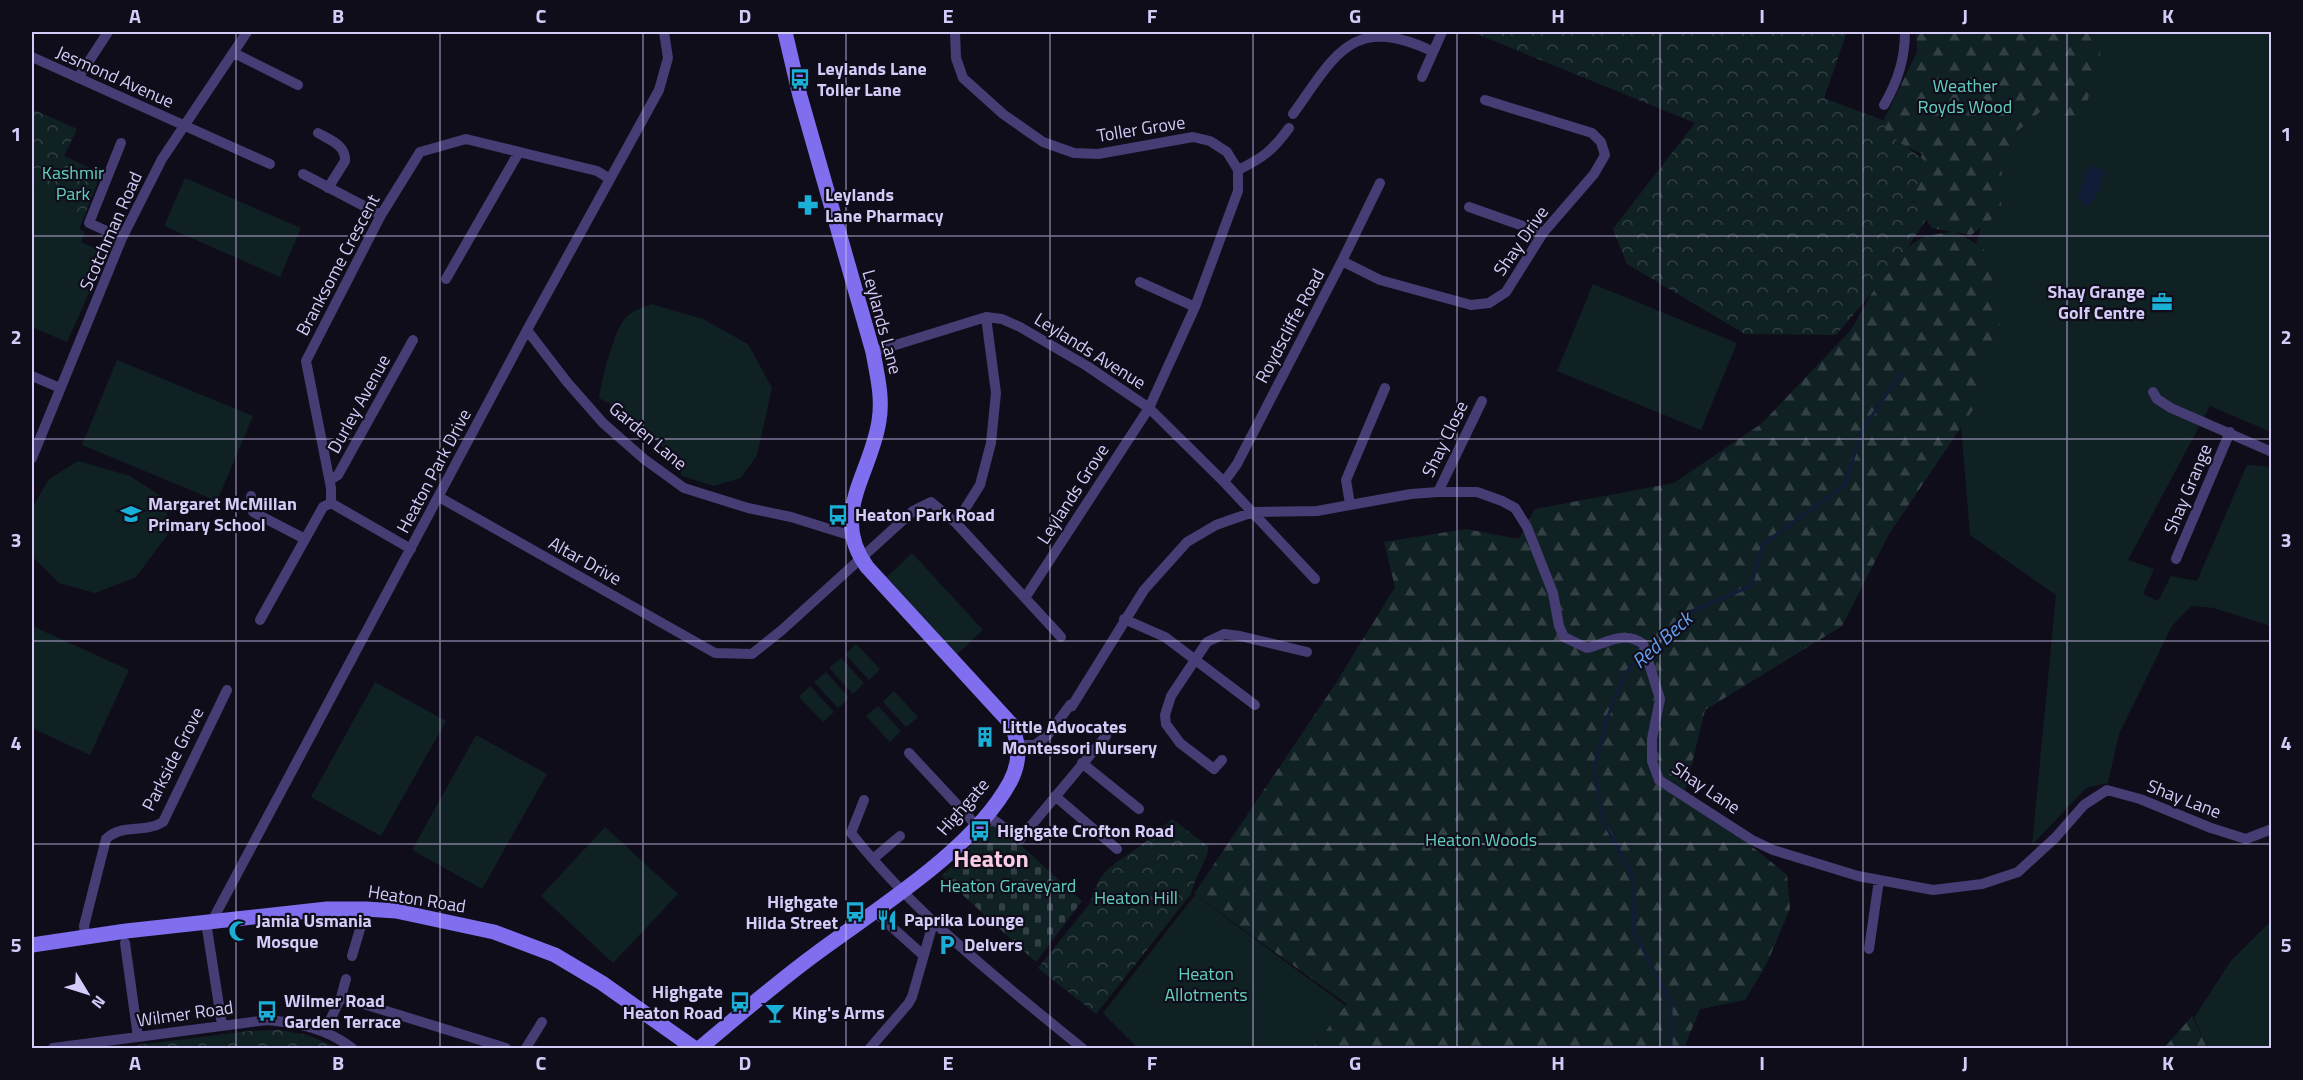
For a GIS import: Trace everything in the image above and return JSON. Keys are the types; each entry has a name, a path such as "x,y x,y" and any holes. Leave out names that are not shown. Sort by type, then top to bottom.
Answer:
{"street":[{"path":"78,78 108,32"},
{"name":"Scotchman Road","path":"32,458 122,238 162,159 247,32"},
{"name":"Heaton Park Drive","path":"209,921 527,330 660,90 668,58 664,32"},
{"name":"Leylands Lane","path":"785,32 825,186 873,352 880,391 879,420 852,505 852,536 861,558 1012,725 1019,745"},
{"name":"Toller Grove","path":"955,32 956,58 963,78 1003,114 1043,142 1074,153 1098,154 1192,137 1210,141 1227,152 1238,170"},
{"path":"1422,77 1442,32"},
{"path":"1884,105 1900,71 1905,51 1905,32"},
{"path":"1293,114 1332,60 1344,49 1368,37 1381,35 1396,37 1432,51"},
{"path":"234,53 298,84"},
{"name":"Jesmond Avenue","path":"32,57 270,164"},
{"name":"Shay Drive","path":"1342,261 1380,280 1471,305 1489,303 1506,292 1543,233 1594,174 1605,155 1601,142 1592,133 1485,100"},
{"path":"1149,408 1195,307 1238,191 1238,170 1274,149 1289,128"},
{"path":"318,133 339,145 345,156 345,161 328,188"},
{"name":"Branksome Crescent","path":"331,502 330,480 306,361 381,215 420,152 466,139 597,171 610,179"},
{"path":"121,143 89,223 122,238"},
{"path":"446,279 519,152"},
{"path":"303,174 381,215"},
{"name":"Roydscliffe Road","path":"1224,482 1237,464 1380,183"},
{"path":"1469,207 1543,233"},
{"path":"1140,282 1195,307"},
{"path":"873,352 986,316 996,393 991,443 980,485 956,523"},
{"name":"Leylands Avenue","path":"986,316 1002,319 1020,327 1088,366 1149,408 1224,482 1315,579"},
{"name":"Garden Lane","path":"527,330 567,382 603,423 684,488 852,536"},
{"name":"Durley Avenue","path":"330,480 338,475 413,340"},
{"path":"32,376 60,388"},
{"path":"1350,504 1346,480 1385,388"},
{"path":"2153,392 2157,399 2171,408 2271,452"},
{"name":"Shay Close","path":"1438,492 1482,401"},
{"name":"Leylands Grove","path":"1025,598 1149,408"},
{"name":"Shay Grange","path":"2176,558 2230,432"},
{"name":"Shay Lane","path":"1253,512 1317,511 1438,492 1477,492 1515,508 1527,527 1553,594 1559,626 1564,637 1587,648 1623,636 1636,639 1643,644 1660,699 1652,739 1652,761 1659,780 1752,840 1773,850 1858,876 1933,890 1982,884 2018,872 2055,838 2084,805 2107,790 2140,799 2211,828 2246,839 2271,829"},
{"path":"251,496 253,512 305,539"},
{"name":"Altar Drive","path":"439,497 715,653 752,654 782,630 861,558"},
{"path":"260,620 323,507 331,502 411,549"},
{"path":"861,558 913,511 931,502 956,523 1061,637"},
{"path":"1019,745 1035,745 1048,735 1070,705 1072,706 1144,590 1187,542 1216,525 1253,512"},
{"path":"1124,619 1165,637 1256,705"},
{"path":"1222,760 1215,769 1180,742 1166,724 1166,707 1194,659 1207,642 1224,634 1307,652"},
{"name":"Parkside Grove","path":"86,936 84,926 106,839 115,830 154,827 163,822 227,690"},
{"path":"909,753 982,821 1020,839 1107,735"},
{"name":"Highgate","path":"700,1048 814,955 945,857 982,821 1010,782 1017,765 1019,745"},
{"path":"1082,763 1139,809"},
{"path":"1055,796 1117,849"},
{"path":"864,800 851,833 873,859 902,891 994,976 1082,1048"},
{"path":"873,859 900,836"},
{"path":"1869,949 1879,880"},
{"name":"Heaton Road","path":"32,945 86,936 327,909 396,911 494,932 555,955 602,982 694,1048"},
{"path":"352,956 366,909"},
{"path":"874,911 923,955"},
{"path":"870,1048 908,1004 934,920"},
{"path":"209,921 222,1025"},
{"path":"125,943 138,1037"},
{"path":"325,1031 341,997 346,979"},
{"path":"341,997 506,1048"},
{"name":"Wilmer Road","path":"53,1048 267,1020 300,1023 325,1031 352,1048"},
{"path":"526,1048 542,1022"}],"green space":[{"path":"1472,32 1847,32 1824,98 1887,122 1885,131 1924,160 1913,202 1932,211 1897,263 1836,335 1745,334 1627,264 1613,229 1695,123"},
{"name":"Heaton Woods","path":"1916,32 2111,32 2102,42 2098,65 2083,115 2070,119 2041,111 2014,134 2002,165 2001,212 1971,235 1956,232 1983,248 1999,281 2000,333 1977,381 1989,386 1889,534 1842,626 1705,710 1685,792 1787,875 1790,909 1766,965 1745,1000 1700,1009 1684,1048 1312,1048 1347,1004 1194,894 1336,683 1395,587 1384,542 1466,529 1519,539 1535,509 1674,483 1761,424 1851,330 1893,256 1925,236 1952,232 1932,228 1911,197 1922,154 1886,137 1881,126 1917,52"},
{"path":"2059,32 2271,32 2271,432 2210,406 2128,560 2154,569 2143,594 2158,601 2171,576 2197,581 2247,465 2271,467 2271,626 2214,608 2191,606 2172,626 2119,734 2108,783 2086,788 2032,845 2056,595 1970,535 1952,316 1986,213 1984,195"},
{"name":"Kashmir Park","path":"32,109 77,129 64,156 101,173 79,230 58,198 32,187"},
{"path":"185,178 301,228 280,277 164,226"},
{"path":"32,187 58,198 79,229 85,232 81,242 107,253 67,342 32,327"},
{"path":"1593,284 1737,343 1701,430 1557,371"},
{"path":"651,304 703,319 748,344 772,388 757,455 741,478 714,486 682,476 667,451 622,410 599,398 609,356 621,324 634,311"},
{"path":"117,360 253,416 217,501 82,445"},
{"path":"78,461 130,476 164,498 168,519 168,534 136,577 95,593 59,583 32,556 32,508 49,479"},
{"path":"912,553 983,630 957,654 887,577"},
{"path":"32,626 129,670 90,755 32,728"},
{"path":"856,644 880,669 869,680 845,654"},
{"path":"841,658 864,683 853,694 829,668"},
{"path":"826,672 849,698 838,708 814,682"},
{"path":"375,682 446,721 381,836 311,797"},
{"path":"810,686 834,712 823,722 799,697"},
{"path":"894,691 918,717 906,727 883,702"},
{"path":"878,706 901,731 890,742 866,716"},
{"path":"476,735 547,774 482,889 412,850"},
{"name":"Heaton Hill","path":"1172,819 1209,847 1205,860 1191,894 1096,1014 1038,968 1091,902 1099,881 1110,867 1143,844"},
{"name":"Heaton Graveyard","path":"994,821 1082,901 1036,962 942,876"},
{"path":"605,827 678,894 613,963 541,896"},
{"name":"Heaton Allotments","path":"1195,895 1346,1006 1312,1048 1138,1048 1103,1013"},
{"path":"2271,921 2271,1048 2207,1048 2194,1018 2230,962"},
{"path":"2192,1016 2207,1048 2164,1048"},
{"path":"279,1030 307,1035 339,1048 115,1048 249,1031"}],"water":[{"path":"2091,166 2103,170 2103,175 2096,195 2086,207 2078,198 2087,170"}],"waterway":[{"name":"Red Beck","path":"1648,650 1685,614 1751,586 1763,544 1845,485 1862,430 1901,374"},
{"name":"Red Beck","path":"1643,655 1625,673 1608,716 1594,767 1603,821 1632,874 1634,932 1671,1003 1671,1048"}],"place":[{"name":"Leylands Lane Toller Lane","path":"800,79"},
{"name":"Leylands Lane Pharmacy","path":"808,205"},
{"name":"Shay Grange Golf Centre","path":"2162,302"},
{"name":"Margaret McMillan Primary School","path":"131,514"},
{"name":"Heaton Park Road","path":"838,515"},
{"name":"Little Advocates Montessori Nursery","path":"985,737"},
{"name":"Highgate Crofton Road","path":"980,831"},
{"name":"Highgate Hilda Street","path":"855,912"},
{"name":"Paprika Lounge","path":"887,920"},
{"name":"Jamia Usmania Mosque","path":"239,931"},
{"name":"Delvers","path":"947,945"},
{"name":"Highgate Heaton Road","path":"740,1002"},
{"name":"Wilmer Road Garden Terrace","path":"267,1011"},
{"name":"King's Arms","path":"775,1013"}],"district":[{"name":"Heaton","path":"991,859"}],"park label":[{"name":"Weather Royds Wood","path":"1965,96"}]}
